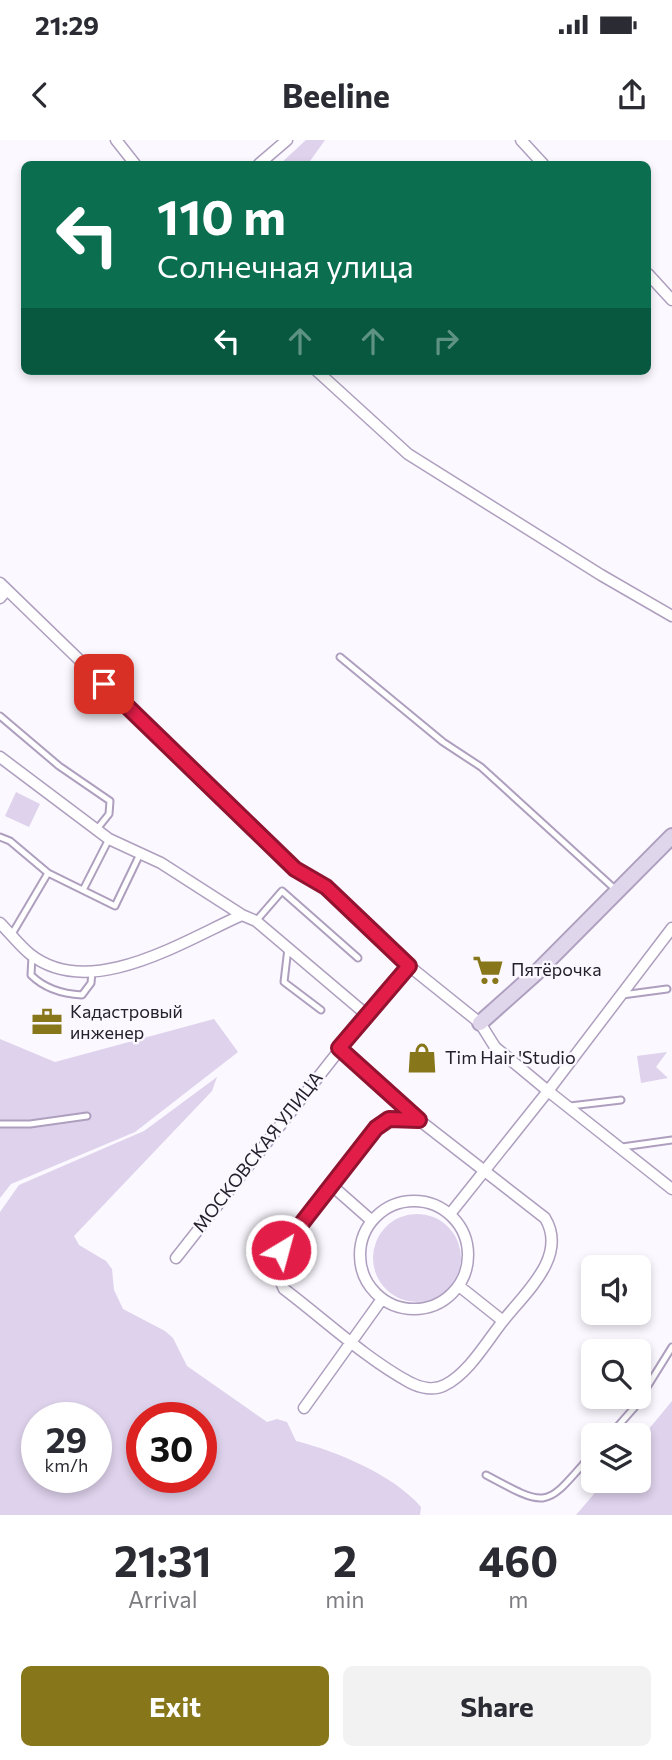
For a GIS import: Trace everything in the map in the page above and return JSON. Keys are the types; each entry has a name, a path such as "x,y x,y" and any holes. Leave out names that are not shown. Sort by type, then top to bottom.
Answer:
{"street":[{"path":"116,140 133,161"},
{"path":"263,161 287,140"},
{"path":"521,140 540,161"},
{"path":"651,277 672,300"},
{"path":"321,375 408,454 601,575 672,616"},
{"path":"2,590 295,869 326,887 409,966 480,1024 495,1047 672,1189"},
{"path":"0,757 109,839 161,863 242,915 256,921 367,1015"},
{"path":"480,1024 618,892 672,836"},
{"path":"0,923 32,955 74,971 92,972 154,956 242,915"},
{"path":"450,1213 668,939 672,928"},
{"name":"МОСКОВСКАЯ УЛИЦА","path":"176,1258 339,1048 409,966"},
{"path":"339,1048 419,1120 545,1218 552,1230 551,1259 457,1376 444,1386 429,1389 411,1383 284,1289 277,1263 281,1250 376,1128 389,1119 419,1120"},
{"path":"330,1184 372,1221"},
{"path":"409,1201 424,1201 450,1213 459,1224 469,1250 468,1264 459,1286 447,1299 421,1310 394,1306 382,1299 371,1289 360,1262 362,1241 372,1221 382,1211 409,1201"},
{"path":"459,1286 503,1321"},
{"path":"303,1408 382,1299"}],"lane":[{"path":"341,657 443,742 481,767 618,892"},
{"path":"0,716 59,766 110,801 109,814 97,829"},
{"path":"0,837 10,841 48,873 114,906 140,854"},
{"path":"83,890 109,839"},
{"path":"12,934 48,873"},
{"path":"256,921 282,891 358,958"},
{"path":"288,948 284,982 321,1010"},
{"path":"32,955 31,975 40,984 69,995 82,995 91,984 92,972"},
{"path":"622,995 667,989"},
{"path":"567,1107 621,1100"},
{"path":"0,1124 30,1125 87,1116"},
{"path":"619,1147 672,1140"},
{"path":"621,1423 634,1408 672,1347"},
{"path":"486,1475 532,1500 544,1500 554,1497 581,1467"}],"shaded area":[{"path":"306,140 325,140 310,161 283,161"},
{"path":"16,792 40,804 29,827 5,816"},
{"path":"214,1019 238,1052 135,1132 11,1184 0,1198 0,1039 55,1062"},
{"path":"667,1052 656,1067 668,1078 641,1083 637,1056"},
{"path":"217,1077 212,1091 74,1236 79,1245 106,1261 112,1269 114,1290 123,1309 173,1338 187,1366 267,1422 277,1419 287,1422 296,1441 346,1458 396,1485 421,1507 420,1515 0,1515 0,1212 19,1185 144,1131"},
{"path":"417,1214 434,1218 448,1227 457,1241 461,1258 457,1275 448,1289 434,1298 417,1302 400,1298 386,1289 377,1275 373,1258 377,1241 386,1227 400,1218"},
{"path":"672,1401 672,1515 576,1515 595,1493 651,1493 651,1426"}],"place":[{"name":"Пятёрочка","path":"488,970"},
{"name":"Кадастровый инженер","path":"47,1022"},
{"name":"Tim Hair 'Studio","path":"422,1058"}],"route":[{"path":"104,684 295,869 326,887 409,966 339,1048 395,1095 419,1120 401,1117 389,1119 376,1128 281,1250"}]}
